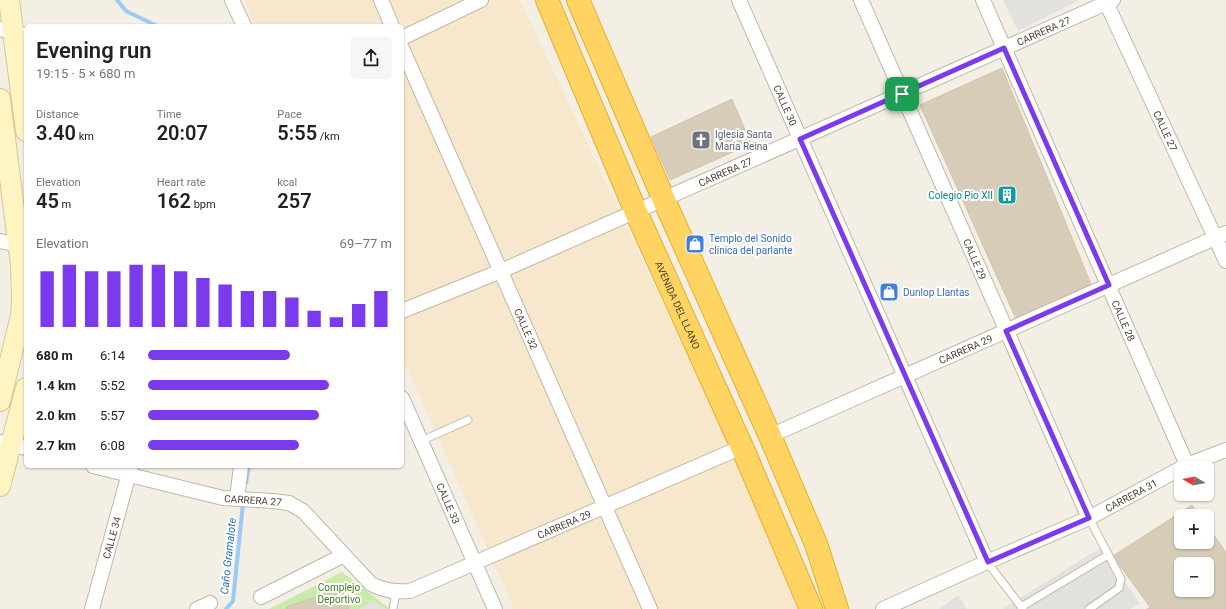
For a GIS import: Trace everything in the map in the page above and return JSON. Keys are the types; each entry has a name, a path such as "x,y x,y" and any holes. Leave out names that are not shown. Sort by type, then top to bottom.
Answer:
{"highway":[{"name":"AVENIDA DEL LLANO","path":"547,0 636,212 742,447 811,609"},
{"path":"578,0 664,200 770,436 816,544 837,609"},
{"path":"816,544 853,609"}],"main road":[{"path":"9,0 24,116"},
{"path":"0,99 9,243 21,265 22,301 21,316 0,402"},
{"path":"0,486 24,396"}],"street":[{"path":"232,0 243,24"},
{"path":"381,0 391,24"},
{"path":"404,37 481,0"},
{"name":"CALLE 30","path":"739,0 988,562"},
{"name":"CALLE 29","path":"861,0 1089,518"},
{"name":"CALLE 28","path":"983,0 1185,461"},
{"name":"CARRERA 27","path":"404,310 501,271 664,200 1108,1"},
{"name":"CALLE 27","path":"1108,1 1221,235 1226,261"},
{"name":"CALLE 32","path":"404,53 650,609"},
{"name":"CARRERA 29","path":"770,436 1221,235"},
{"name":"CALLE 33","path":"404,403 495,609"},
{"name":"CARRERA 29","path":"390,591 410,590 742,447"},
{"name":"CARRERA 31","path":"1199,461 1226,452"},
{"name":"CARRERA 27","path":"108,468 130,471 207,494 289,503 302,511 371,584 390,591"},
{"path":"237,498 241,468"},
{"name":"CALLE 34","path":"92,609 130,471"},
{"name":"CARRERA 31","path":"883,609 1089,518 1174,472"},
{"path":"261,597 344,555"},
{"path":"197,609 210,603"}],"lane":[{"path":"421,441 468,420"},
{"path":"1089,518 1121,579 1119,588 1089,609"},
{"path":"988,562 1022,608 1108,555"},
{"path":"390,591 393,609"}],"shaded area":[{"path":"244,0 520,0 807,609 514,609 404,362 404,24 254,24"},
{"path":"1003,0 1080,0 1018,31"},
{"path":"1100,548 1140,603 1130,609 1003,609"},
{"path":"958,595 967,609 939,609"},
{"path":"372,600 386,609 360,609"}],"green space":[{"name":"Complejo Deportivo","path":"342,572 390,609 269,609"}],"building":[{"name":"Colegio Pio XII","path":"1002,68 1091,284 1016,319 920,105"},
{"name":"Iglesia Santa María Reina","path":"732,99 751,144 670,180 651,137"},
{"path":"1192,505 1195,509 1186,509"},
{"path":"1174,517 1174,549 1214,549 1214,536 1226,552 1226,609 1147,609 1150,607 1113,556"},
{"path":"342,588 349,609 287,609 286,607"}],"waterway":[{"name":"Caño Gramalote","path":"117,0 126,11 153,24"},
{"name":"Caño Gramalote","path":"246,483 249,468"},
{"name":"Caño Gramalote","path":"226,609 233,601 243,503"}],"place":[{"name":"Iglesia Santa María Reina","path":"701,140"},
{"name":"Colegio Pio XII","path":"1007,195"},
{"name":"Templo del Sonido clínica del parlante","path":"695,244"},
{"name":"Dunlop Llantas","path":"889,292"}],"route":[{"path":"1004,48 1109,285 1006,331 1089,518 988,562 800,139 902,94 1004,48"}]}
